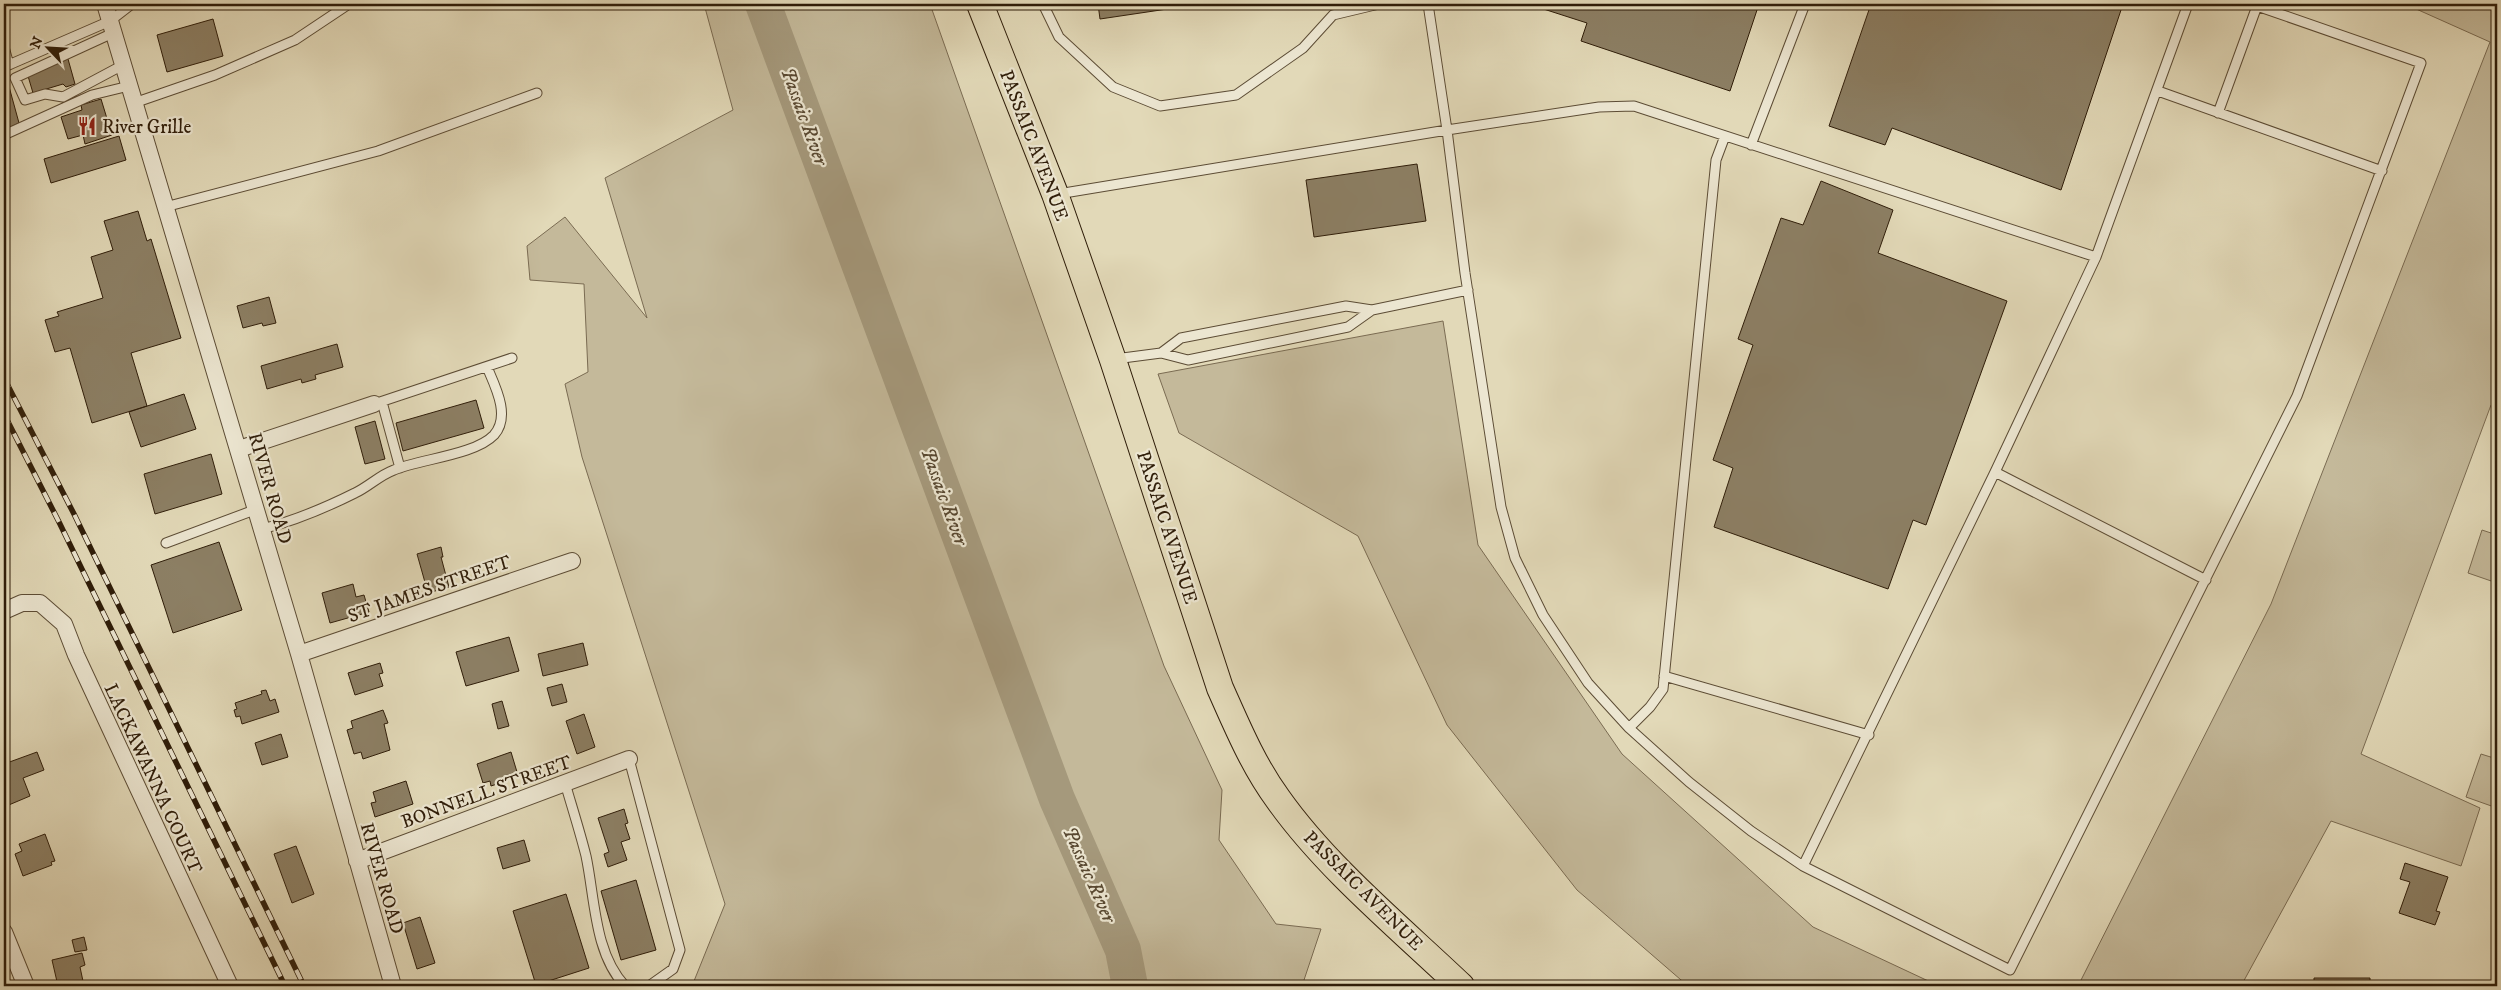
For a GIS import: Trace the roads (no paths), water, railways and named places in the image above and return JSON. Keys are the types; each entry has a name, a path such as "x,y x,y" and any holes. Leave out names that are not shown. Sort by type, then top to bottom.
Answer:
{"main road":[{"name":"PASSAIC AVENUE","path":"980,4 1055,194 1113,360 1220,688 1260,772 1296,822 1345,875 1461,986"}],"street":[{"name":"RIVER ROAD","path":"105,4 257,509 392,986"},
{"path":"239,449 378,403"},
{"name":"ST JAMES STREET","path":"299,654 572,561"},
{"name":"LACKAWANNA COURT","path":"4,611 29,602 40,603 64,624 76,655 227,985"},
{"name":"BONNELL STREET","path":"358,861 628,759"},
{"path":"4,932 26,986"}],"lane":[{"path":"123,65 63,96 46,94 25,100 15,78 112,27 132,4"},
{"path":"134,102 215,75 295,40 348,4"},
{"path":"1043,4 1060,37 1113,87 1160,106 1236,95 1303,48 1333,15 1379,4"},
{"path":"1428,4 1501,507 1515,558 1543,615 1588,683 1629,728 1689,782 1751,831 1803,866 2010,970 2300,389 2421,63 2257,6 2218,113"},
{"path":"1751,145 1805,4"},
{"path":"1803,866 1995,472 2096,257 2158,91 2188,4"},
{"path":"4,47 6,66 112,27"},
{"path":"4,135 92,95 129,86"},
{"path":"2158,91 2382,171"},
{"path":"165,207 378,151 537,93"},
{"path":"1055,194 1447,130 1614,106 1634,106 2096,257"},
{"path":"1629,728 1650,708 1663,689 1715,170 1724,136"},
{"path":"1161,353 1181,338 1346,306 1372,310 1468,290"},
{"path":"1113,360 1161,353 1188,360 1348,327 1372,310"},
{"path":"400,468 378,403 512,358"},
{"path":"262,529 290,521 356,493 393,470 482,445 495,434 501,420 500,398 487,367"},
{"path":"1995,472 2206,580"},
{"path":"166,543 257,509"},
{"path":"1664,676 1868,735"},
{"path":"628,759 680,950 673,969 649,986"},
{"path":"565,783 585,856 607,959 625,986"}],"waterway":[{"name":"Passaic River","path":"763,4 1057,799 1123,950 1130,986"}],"railway":[{"path":"4,378 74,514 304,986"},
{"path":"4,414 59,522 285,986"}],"place":[{"name":"River Grille","path":"87,126"}]}
